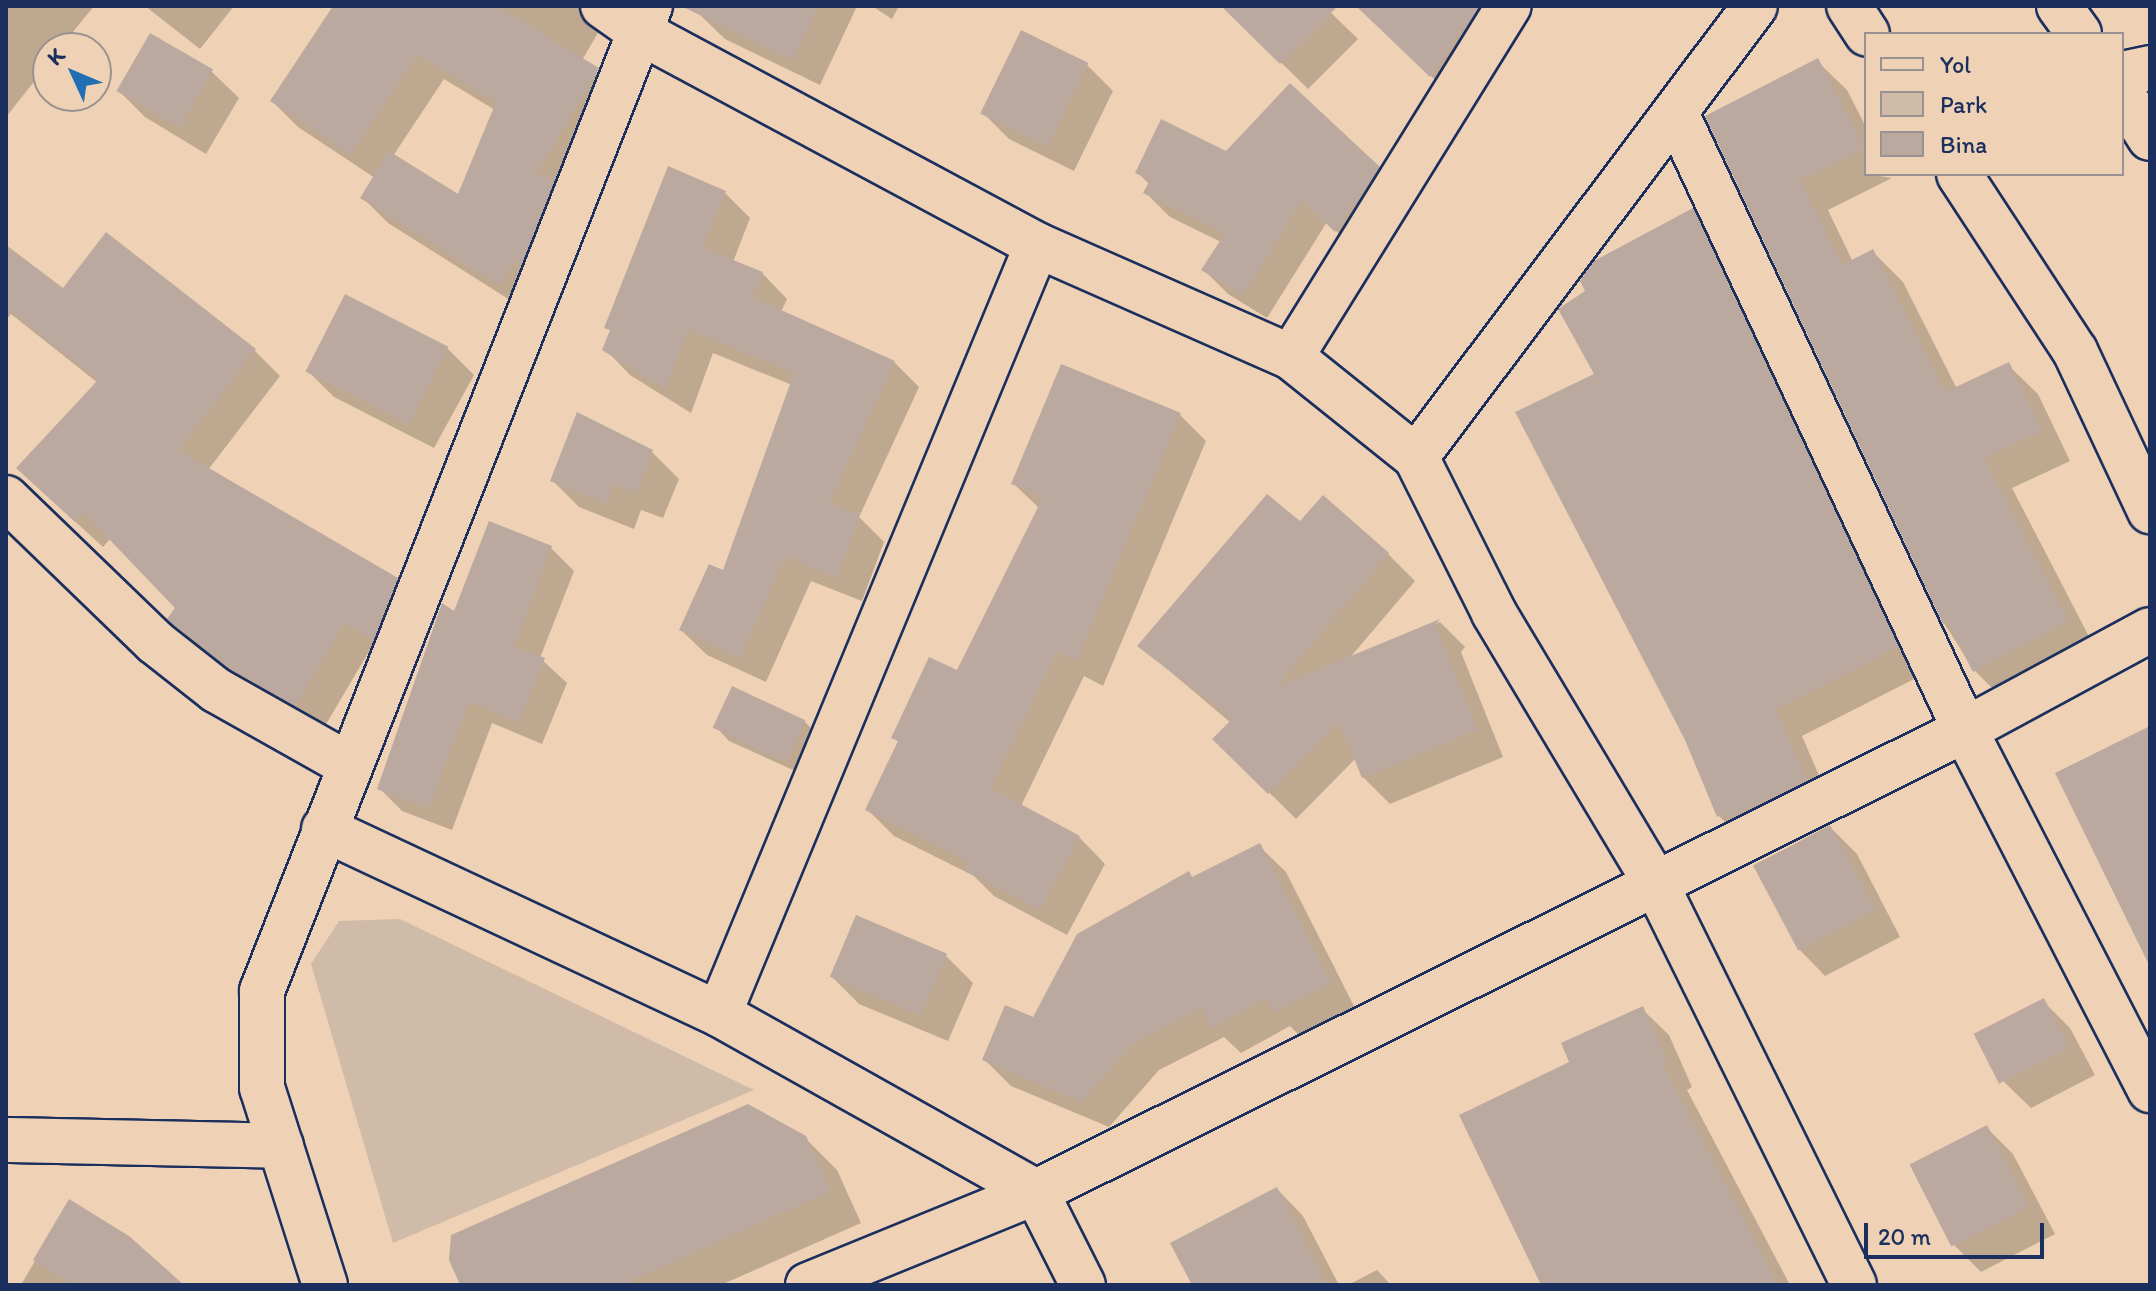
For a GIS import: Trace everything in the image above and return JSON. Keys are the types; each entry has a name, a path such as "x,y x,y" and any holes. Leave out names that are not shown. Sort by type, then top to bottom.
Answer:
{"street":[{"path":"603,6 645,19 1037,245 1291,357 1416,457 1494,613 1655,882 1854,1285"},
{"path":"1291,357 1509,6"},
{"path":"1416,457 1755,6"},
{"path":"1849,6 1866,32"},
{"path":"2059,6 2078,32"},
{"path":"325,1285 262,1088 262,991 645,19"},
{"path":"2124,74 2150,68"},
{"path":"2124,97 2150,138"},
{"path":"1676,113 1965,730 2150,1090"},
{"path":"1960,176 2075,351 2150,511"},
{"path":"719,1014 1037,245"},
{"path":"6,498 155,642 216,690 349,765"},
{"path":"808,1285 1036,1192 1965,730 2150,630"},
{"path":"324,829 719,1014 1036,1192 1083,1285"},
{"path":"6,1140 281,1146"}],"green space":[{"path":"400,919 754,1090 393,1243 311,964 339,921"}],"building":[{"path":"333,6 497,6 599,68 537,173 554,180 521,266 513,263 499,285 360,198 389,151 458,194 496,102 417,54 351,155 270,101"},
{"path":"681,6 818,6 793,60"},
{"path":"1221,6 1338,6 1280,64"},
{"path":"1356,6 1480,6 1430,77"},
{"path":"1021,30 1088,63 1048,146 980,114"},
{"path":"150,33 213,70 180,128 116,91"},
{"path":"1818,58 1864,148 1800,180 1842,265 1873,249 1945,392 2009,362 2042,431 1984,458 2068,621 1973,672 1947,622 1943,624 1705,116"},
{"path":"1290,83 1380,167 1335,232 1302,200 1243,295 1201,270 1225,233 1143,193 1150,180 1135,173 1161,119 1226,151"},
{"path":"668,166 726,191 703,248 763,272 752,297 895,361 829,503 860,515 837,577 785,557 740,658 679,630 709,564 723,570 794,373 688,329 665,389 602,350 610,330 604,328"},
{"path":"1693,208 1898,647 1776,709 1807,781 1728,820 1725,813 1717,817 1685,740 1515,412 1594,374 1558,309 1585,291 1580,281 1594,261"},
{"path":"106,232 256,349 178,450 398,578 373,640 344,623 295,706 230,669 171,623 167,619 175,608 84,513 75,522 16,468 98,380 6,307 6,245 63,288"},
{"path":"345,294 448,347 409,424 306,372"},
{"path":"1061,364 1181,413 1076,661 1057,651 991,788 1080,836 1040,910 965,870 969,862 865,810 898,741 891,738 929,657 957,670 1043,497 1011,484"},
{"path":"577,412 653,450 636,493 614,485 607,504 550,481"},
{"path":"1267,494 1300,521 1323,495 1389,553 1276,687 1440,619 1435,625 1478,730 1362,778 1339,722 1268,794 1212,739 1232,719 1137,646"},
{"path":"489,521 552,546 514,646 545,658 519,722 469,702 429,808 377,789 442,603 454,611"},
{"path":"732,686 805,720 786,762 713,728"},
{"path":"2150,726 2150,967 2055,773"},
{"path":"1830,825 1875,910 1798,951 1753,866"},
{"path":"1260,843 1331,983 1274,1012 1266,998 1212,1028 1202,1008 1132,1044 1081,1102 982,1060 1005,1005 1033,1017 1077,934 1189,871 1192,877"},
{"path":"856,915 947,954 921,1015 830,977"},
{"path":"2044,998 2069,1048 1999,1084 1974,1034"},
{"path":"1643,1006 1667,1061 1662,1063 1778,1285 1541,1285 1459,1115 1569,1062 1561,1043"},
{"path":"748,1104 806,1136 831,1191 621,1285 460,1285 449,1260 451,1235"},
{"path":"1987,1125 2029,1207 1951,1246 1909,1164"},
{"path":"1277,1187 1327,1285 1192,1285 1170,1243"},
{"path":"69,1199 129,1236 184,1285 74,1285 33,1260"}]}
